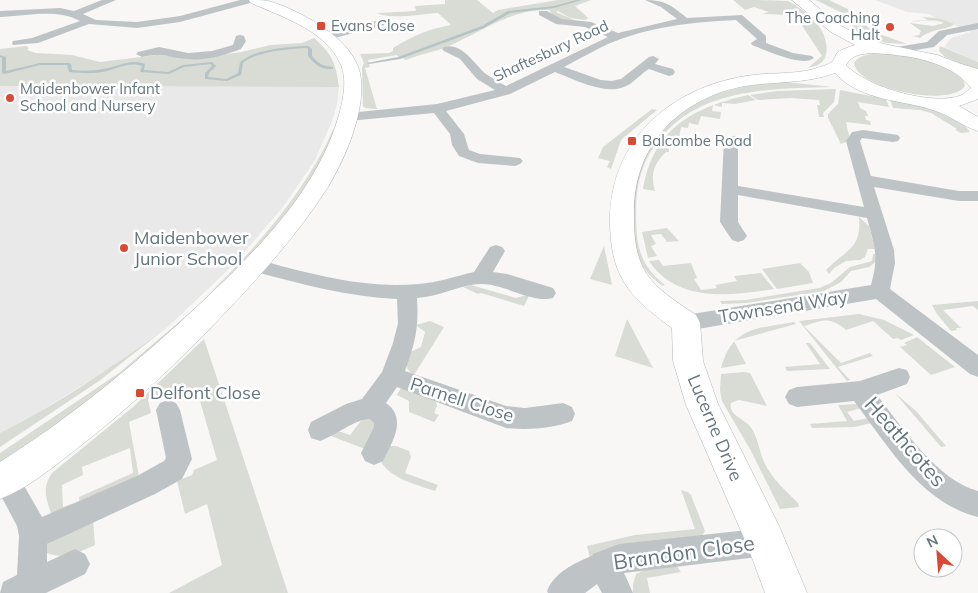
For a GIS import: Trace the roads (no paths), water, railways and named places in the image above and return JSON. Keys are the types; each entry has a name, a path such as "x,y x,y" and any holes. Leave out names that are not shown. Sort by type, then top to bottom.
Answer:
{"main road":[{"path":"3,480 84,422 156,363 255,265 286,228 322,177 337,148 348,117 353,90 351,69 339,49 327,37 256,0"},
{"path":"799,0 818,12 832,26 858,41 941,60 978,74"},
{"path":"832,26 844,73 863,86"},
{"path":"686,323 641,287 633,276 629,264 622,219 623,201 628,173 635,154 648,134 667,116 690,102 727,86 744,82 818,73 857,50 891,49"},
{"path":"961,69 974,79 978,85"},
{"path":"783,78 830,81 863,86 898,97 944,106 978,125"},
{"path":"923,102 956,102 969,98 978,92"},
{"name":"Lucerne Drive","path":"686,323 688,361 702,405 766,542 786,593"}],"street":[{"path":"75,14 111,0"},
{"path":"0,24 2,14 54,10 75,14 88,21 160,30 251,0"},
{"path":"650,0 664,5 685,21"},
{"path":"543,13 564,23 588,19 618,37"},
{"name":"Shaftesbury Road","path":"348,117 438,110 506,90 618,37 685,21 738,17 752,13"},
{"path":"738,17 762,38 762,41 751,42 791,56 808,58"},
{"path":"17,44 37,44 88,21"},
{"path":"327,37 385,21"},
{"path":"891,49 930,45 943,33 978,26"},
{"path":"159,50 160,30"},
{"path":"142,54 159,50 188,56 212,54 236,47 241,41 240,38"},
{"path":"461,42 444,50 464,58 481,76 506,90"},
{"path":"930,45 941,60"},
{"path":"555,68 599,84 611,85 625,82 637,70 650,62 669,72"},
{"path":"438,110 457,134 459,145 464,153 478,158 520,166 530,150"},
{"path":"893,138 863,134 855,136 853,143 886,257 880,291 978,368"},
{"path":"731,139 728,222 738,236"},
{"path":"864,180 959,196 978,196"},
{"path":"730,189 873,214"},
{"path":"481,277 496,251"},
{"path":"255,265 325,284 376,291 407,292 439,288 481,277 507,281 546,292"},
{"name":"Townsend Way","path":"686,323 880,291"},
{"name":"Parnell Close","path":"369,408 392,376 407,331 407,292"},
{"name":"Parnell Close","path":"392,376 506,417 526,419 563,414"},
{"name":"Heathcotes","path":"797,397 860,391 899,377"},
{"name":"Heathcotes","path":"860,391 934,480 950,493 976,507"},
{"path":"320,430 329,428 353,410 369,408 379,411 386,420 386,427 374,453"},
{"path":"34,536 146,485 173,470 179,459 168,410"},
{"path":"3,480 26,512 34,536 23,589"},
{"name":"Brandon Close","path":"562,592 603,564 618,559 766,542"},
{"path":"23,589 75,564"},
{"name":"Brandon Close","path":"603,564 618,593"}],"waterway":[{"path":"369,63 399,58 483,27 509,12 554,7 580,0"},
{"path":"0,56 4,57 4,73 40,64 69,64 70,71 90,72 134,63 144,65 141,71 169,73 183,66 212,63 214,66 207,73 206,78 227,80 240,74 241,63 245,59 262,53 308,47 310,49 310,56 317,64 322,67 332,68"}],"place":[{"name":"Evans Close","path":"321,26"},
{"name":"The Coaching Halt","path":"890,27"},
{"name":"Maidenbower Infant School and Nursery","path":"10,98"},
{"name":"Balcombe Road","path":"632,141"},
{"name":"Maidenbower Junior School","path":"124,248"},
{"name":"Delfont Close","path":"140,393"}]}
